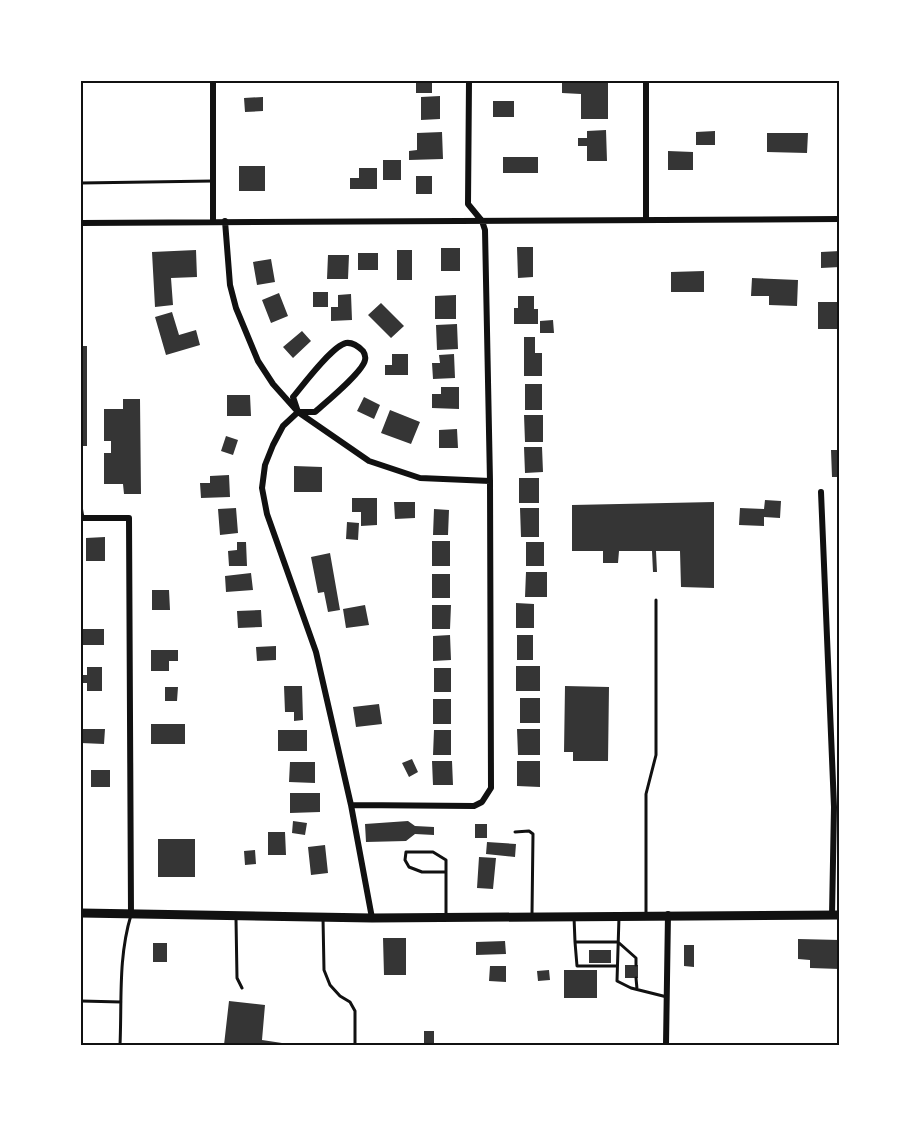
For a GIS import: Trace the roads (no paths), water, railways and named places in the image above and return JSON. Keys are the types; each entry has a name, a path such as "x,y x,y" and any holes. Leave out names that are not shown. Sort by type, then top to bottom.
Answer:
{"main road":[{"path":"81,914 372,918 668,914 836,915"}],"street":[{"path":"213,81 213,221"},
{"path":"351,805 474,806 482,802 491,788 490,481 485,230 482,221 468,204 469,81"},
{"path":"646,81 646,220"},
{"path":"81,223 840,219"},
{"path":"225,221 230,285 236,308 258,361 273,384 298,412 369,461 420,478 490,481"},
{"path":"298,412 293,397 316,369 346,343 355,345 363,351 366,359 362,366 342,387 315,412 298,412 283,426 265,465 262,488 267,514 316,652 351,805 372,918"},
{"path":"820,492 834,807 836,915"},
{"path":"82,518 129,518 131,914"},
{"path":"666,1045 668,914"}],"lane":[{"path":"81,183 213,181"},
{"path":"81,506 82,518"},
{"path":"646,915 645,794 656,755 656,600"},
{"path":"515,832 529,831 533,834 532,916"},
{"path":"446,872 422,872 409,867 405,860 406,852 433,852 446,860 446,872 446,917"},
{"path":"120,1045 122,955 131,914"},
{"path":"236,915 237,978 242,988"},
{"path":"574,915 577,966 618,966"},
{"path":"619,915 617,981 667,997"},
{"path":"323,916 324,970 330,985 340,996 350,1002 355,1011 355,1045"},
{"path":"575,942 618,942 636,958 636,965"},
{"path":"636,978 637,989"},
{"path":"81,1001 121,1002"}]}
